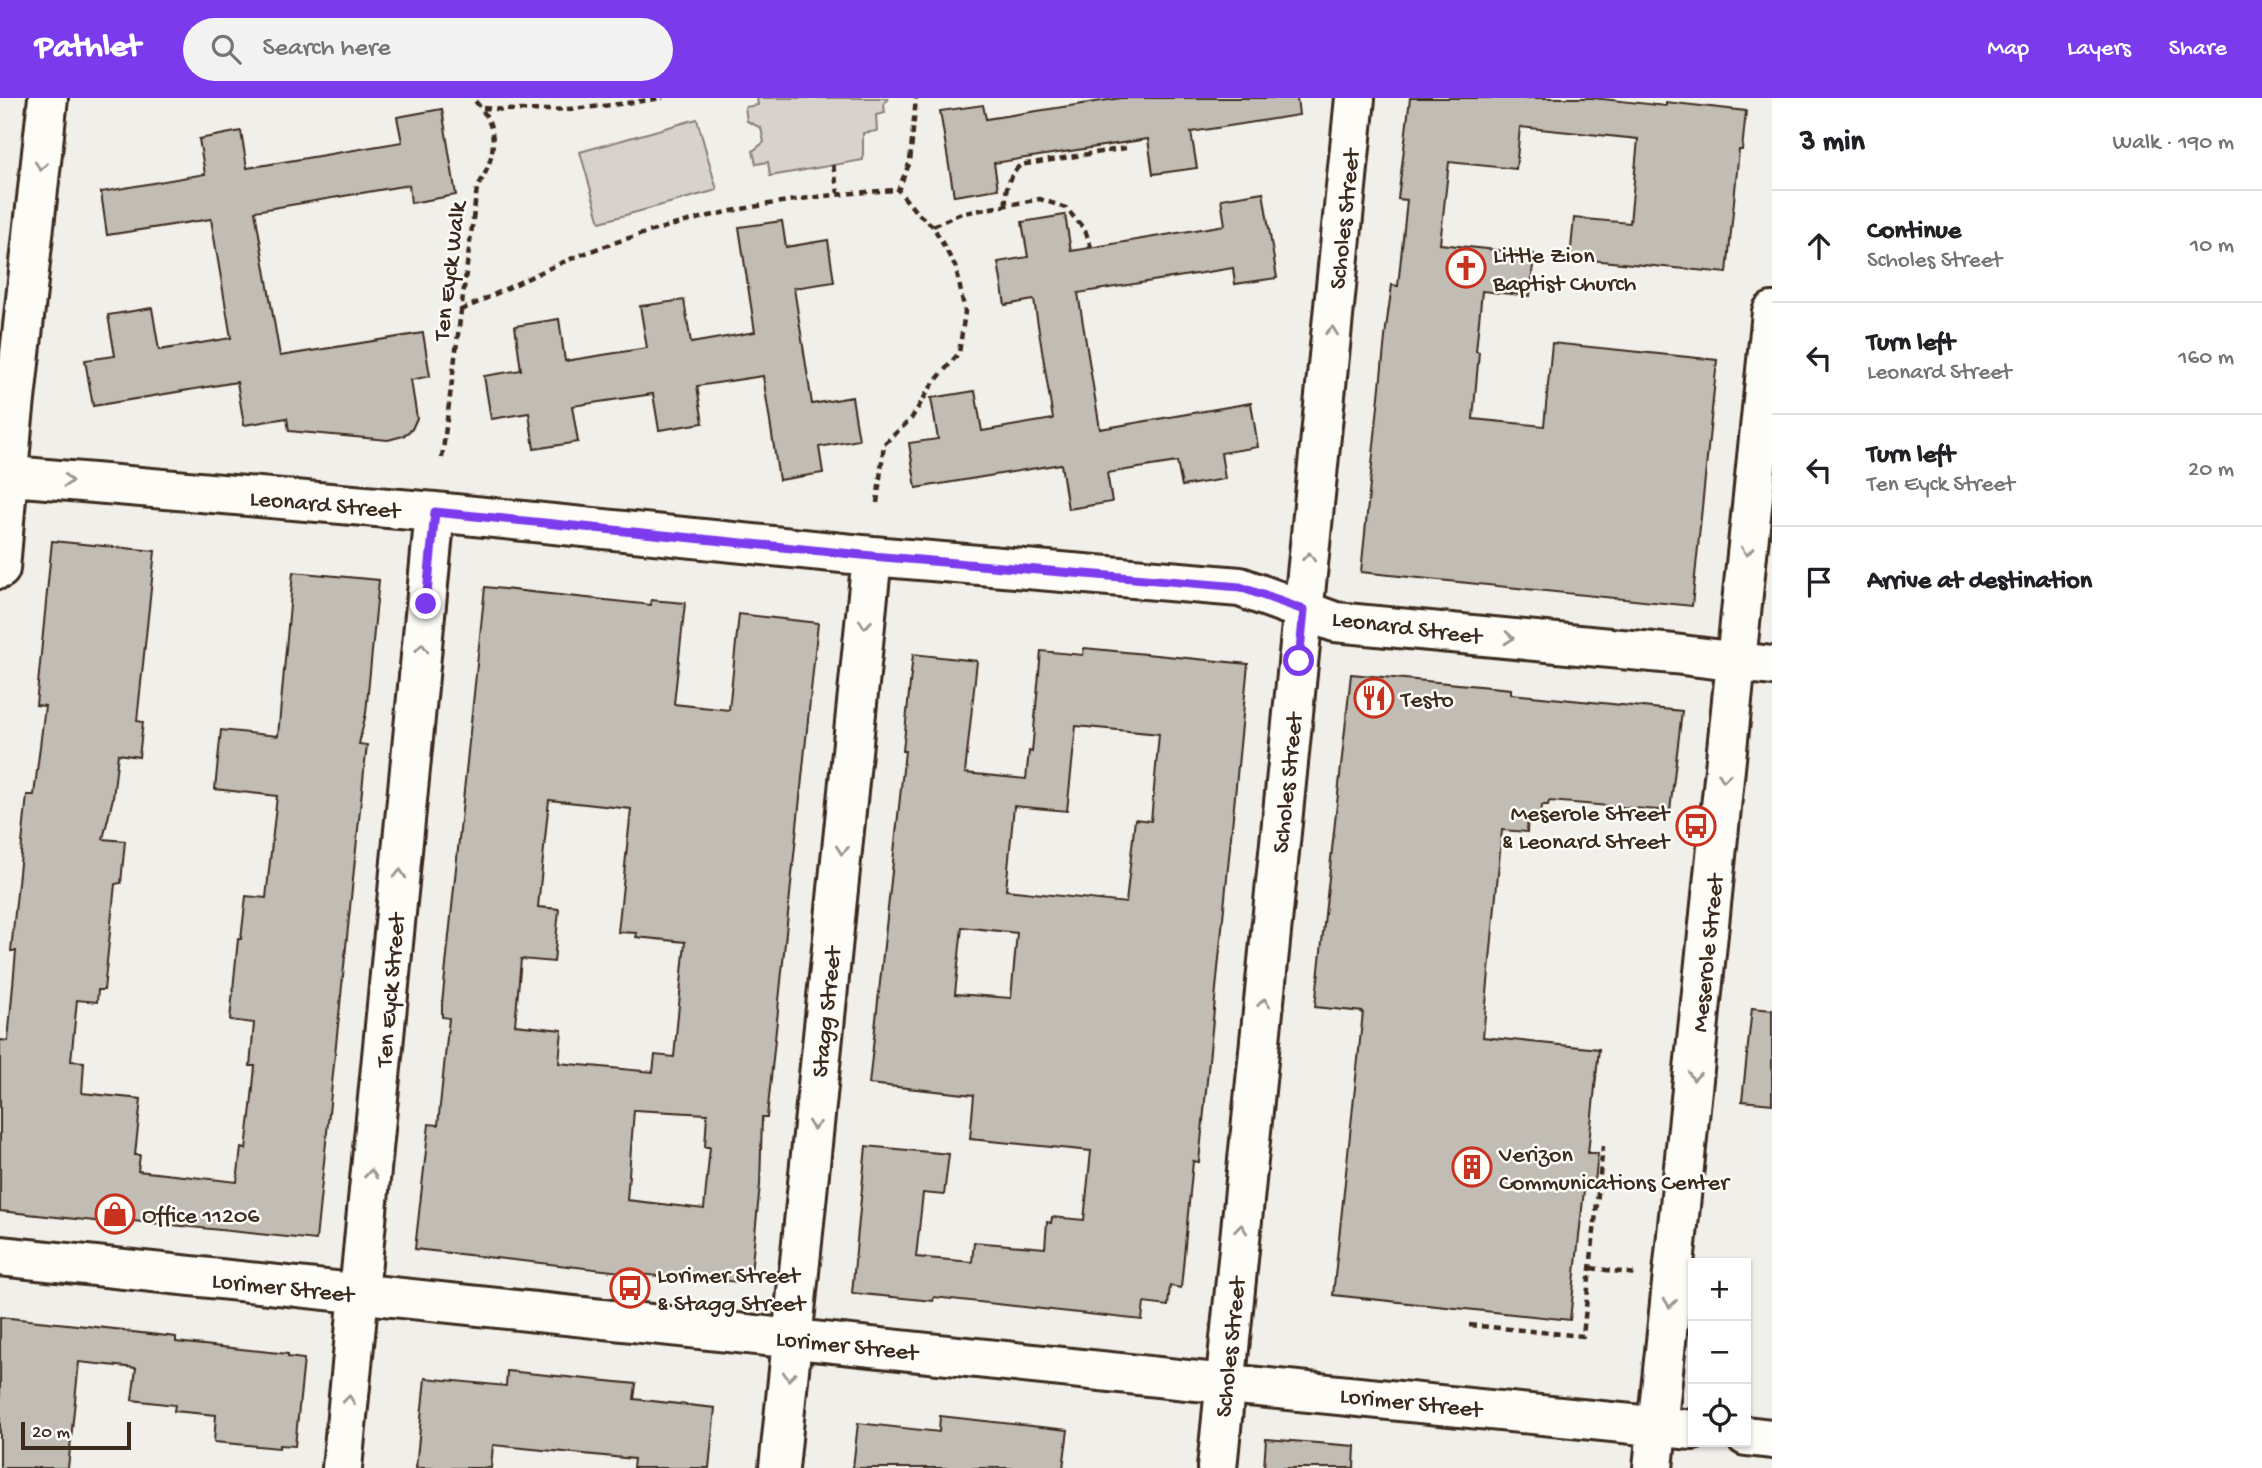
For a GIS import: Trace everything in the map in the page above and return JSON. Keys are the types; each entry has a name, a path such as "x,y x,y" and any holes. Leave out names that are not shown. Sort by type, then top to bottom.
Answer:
{"street":[{"path":"0,569 5,476 48,98"},
{"name":"Scholes Street","path":"1217,1468 1355,98"},
{"name":"Meserole Street","path":"1653,1468 1676,1428 1754,664 1772,312"},
{"name":"Leonard Street","path":"5,476 435,512 872,556 1240,587 1335,622 1754,664"},
{"name":"Ten Eyck Street","path":"342,1468 435,512"},
{"name":"Stagg Street","path":"779,1468 872,556"},
{"name":"Lorimer Street","path":"0,1256 1676,1428"},
{"path":"1751,1437 1772,1439"}],"path":[{"name":"Ten Eyck Walk","path":"442,457 477,188 489,168 494,144 489,120 472,98"},
{"path":"482,108 526,112 582,109 663,98"},
{"path":"898,190 910,162 916,98"},
{"path":"1006,205 1005,189 1020,165 1126,148"},
{"path":"833,165 838,193"},
{"path":"461,310 604,247 711,215 838,193 898,190"},
{"path":"877,503 884,444 911,419 958,353 965,312 956,268 933,226 917,213 898,190"},
{"path":"933,226 959,214 1040,199 1066,208 1085,230 1091,247"},
{"path":"1469,1325 1583,1336 1603,1146"},
{"path":"1591,1268 1637,1274"}],"shaded area":[{"path":"757,98 888,98 884,104 885,113 876,115 877,131 863,133 863,160 770,176 768,162 756,164 753,151 764,142 761,128 747,121 745,107 758,105"},
{"path":"697,119 717,190 600,222 580,152"}],"building":[{"path":"1121,98 1297,98 1299,115 1191,132 1197,168 1153,174 1148,139 994,163 998,189 954,196 940,111 983,105 986,119"},
{"path":"1410,98 1593,98 1666,106 1666,102 1746,111 1742,150 1739,150 1727,273 1570,258 1574,218 1630,223 1638,139 1520,127 1516,169 1449,162 1440,244 1534,254 1530,296 1482,291 1473,419 1544,426 1552,343 1717,360 1692,606 1361,572 1386,328 1392,285 1398,286 1407,200 1398,199"},
{"path":"442,109 456,195 411,203 409,185 255,211 280,356 423,333 430,376 411,380 417,418 412,429 403,436 388,440 289,431 287,418 244,425 237,382 93,406 85,360 115,356 108,315 152,308 159,350 231,338 211,219 107,235 101,192 205,174 199,139 241,131 247,168 402,142 397,117"},
{"path":"1263,192 1277,278 1235,284 1233,268 1078,293 1100,429 1251,403 1258,447 1221,453 1225,479 1182,486 1177,462 1107,473 1112,502 1068,509 1061,464 916,488 909,443 938,439 931,398 975,391 982,431 1053,419 1034,300 1005,305 998,262 1028,257 1022,222 1065,215 1071,251 1225,225 1221,199"},
{"path":"782,221 786,247 828,240 834,282 794,288 812,404 852,397 859,440 819,447 823,473 779,480 763,376 697,386 703,423 659,430 653,394 572,406 578,442 534,449 529,413 491,419 484,376 521,370 515,326 559,319 565,361 647,348 640,306 684,300 691,343 755,332 739,227"},
{"path":"52,541 155,551 137,721 143,722 139,757 118,754 113,798 103,839 125,841 121,883 115,884 104,990 98,990 97,1002 77,1000 71,1061 84,1062 82,1093 141,1099 135,1155 140,1155 138,1171 237,1182 241,1148 246,1149 255,1066 250,1066 254,1023 230,1020 238,939 241,939 246,896 266,898 277,796 215,789 221,730 278,736 293,572 379,580 366,713 359,744 367,745 316,1240 133,1221 132,1225 0,1211 0,1040 8,1041 16,951 11,951 27,795 34,795 45,706 36,705"},
{"path":"485,587 651,605 651,600 685,603 674,704 729,710 739,614 818,623 767,1117 762,1117 760,1185 750,1283 684,1279 415,1249 429,1124 438,1125 449,1018 442,1017","holes":["549,800 631,809 618,932 637,933 636,937 685,942 674,1057 655,1055 653,1072 559,1063 562,1030 515,1025 521,959 554,962 559,909 538,907","634,1110 707,1114 705,1147 710,1147 704,1209 627,1200"]},
{"path":"1084,648 1248,664 1199,1162 1193,1161 1181,1288 1170,1286 1168,1306 1144,1303 1142,1320 934,1297 933,1301 852,1293 866,1146 949,1154 944,1195 923,1193 916,1257 972,1262 974,1242 1045,1248 1047,1222 1051,1223 1052,1217 1084,1220 1091,1151 970,1139 974,1095 869,1084 913,654 977,661 965,773 1026,779 1029,751 1032,752 1041,651 1083,655","holes":["1076,726 1159,734 1151,821 1135,819 1126,903 1006,890 1014,806 1067,811","962,927 1017,933 1011,998 955,994"]},
{"path":"1351,674 1511,689 1511,694 1682,711 1670,811 1549,801 1548,805 1542,805 1541,816 1528,815 1527,832 1502,830 1483,1037 1599,1049 1588,1153 1598,1153 1595,1182 1585,1181 1570,1320 1333,1295 1363,1012 1315,1007"},
{"path":"1752,1008 1772,1010 1772,1104 1742,1101"},
{"path":"0,1317 176,1337 176,1342 288,1354 288,1357 304,1359 295,1446 279,1445 279,1448 214,1442 216,1415 174,1411 175,1405 132,1400 136,1368 79,1362 68,1468 0,1468"},
{"path":"507,1371 636,1384 634,1399 715,1408 709,1468 633,1468 634,1459 493,1445 491,1468 416,1468 425,1378 506,1386"},
{"path":"940,1416 1068,1430 1063,1468 853,1468 858,1423 939,1432"},
{"path":"1266,1439 1355,1446 1354,1468 1264,1468"}],"place":[{"name":"Little Zion Baptist Church","path":"1466,268"},
{"name":"Testo","path":"1374,698"},
{"name":"Meserole Street & Leonard Street","path":"1696,826"},
{"name":"Verizon Communications Center","path":"1472,1167"},
{"name":"Office 11206","path":"115,1214"},
{"name":"Lorimer Street & Stagg Street","path":"630,1288"}],"route":[{"path":"426,604 435,512 872,556 1240,587 1304,610 1299,661"}]}
